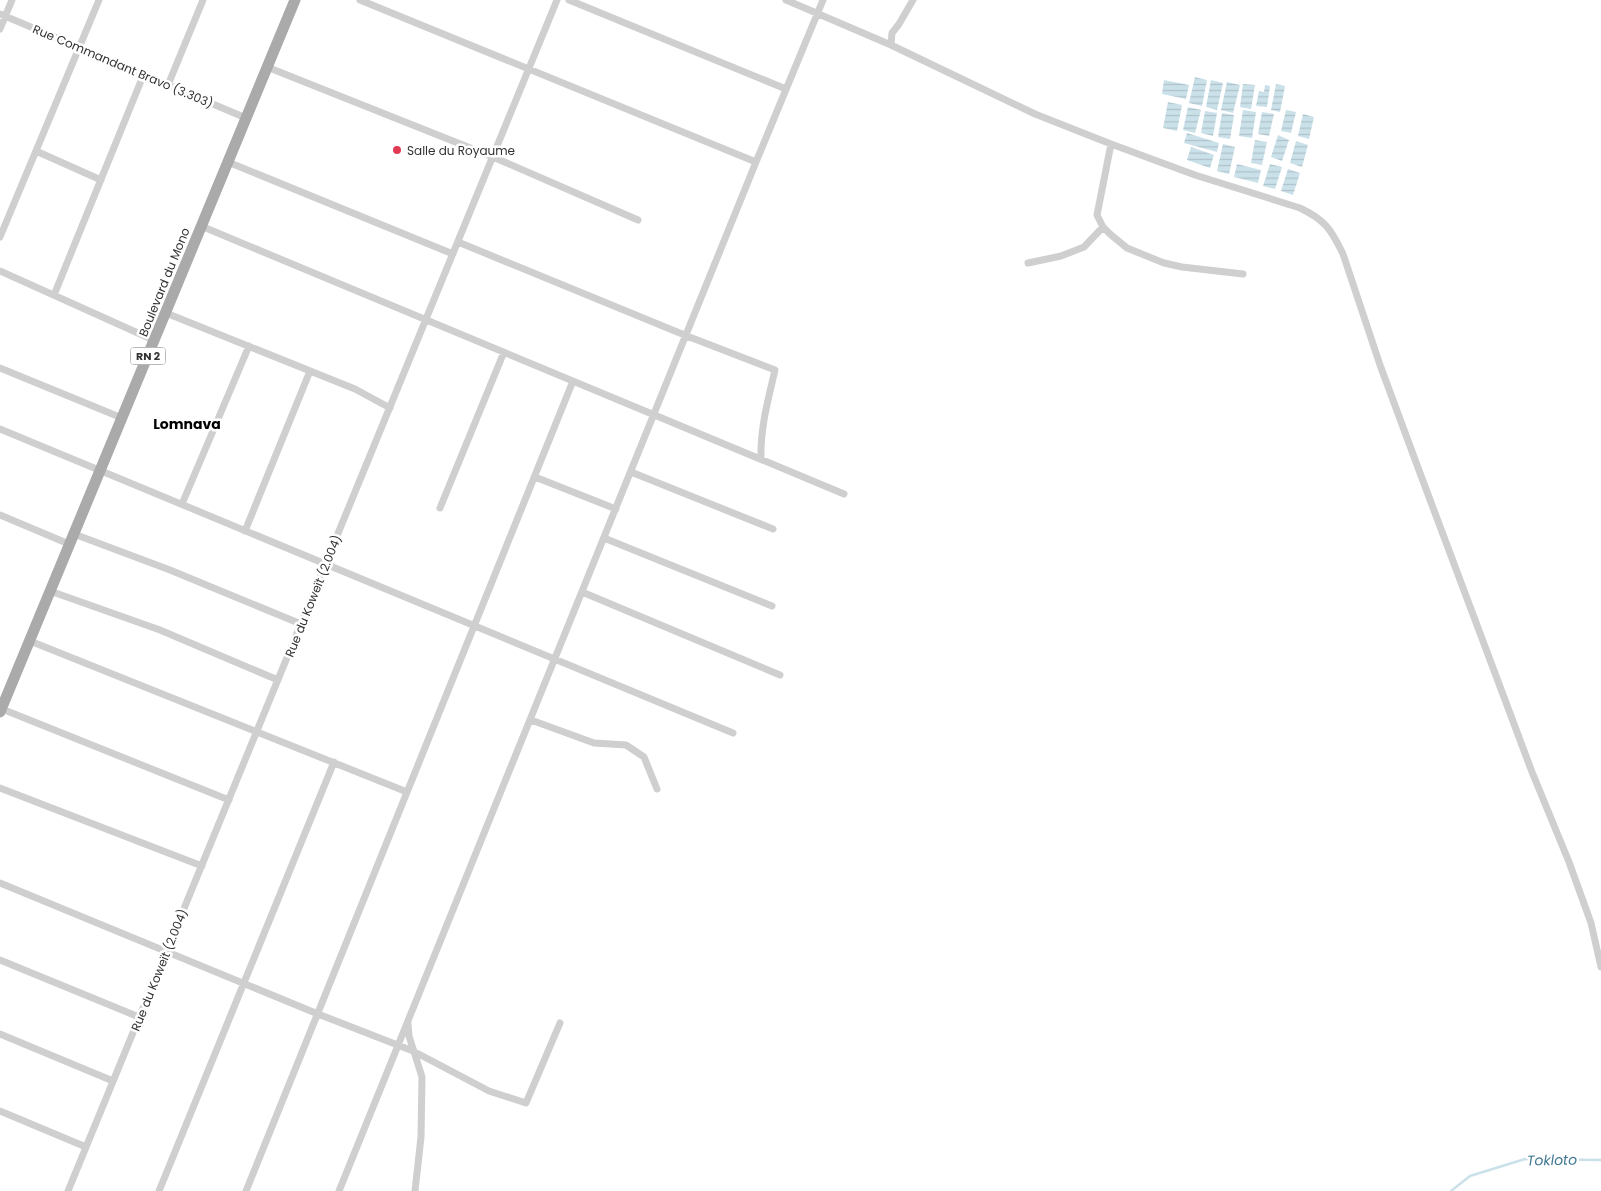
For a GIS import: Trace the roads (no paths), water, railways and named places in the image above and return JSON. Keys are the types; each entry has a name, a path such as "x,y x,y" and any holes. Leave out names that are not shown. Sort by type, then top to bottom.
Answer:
{"main road":[{"name":"Boulevard du Mono","path":"0,696 69,540 154,336 244,117 289,0"},
{"name":"Boulevard du Mono","path":"154,336 166,313 228,162 244,117 267,68 295,0"},
{"name":"Boulevard du Mono","path":"1,711 69,540"}],"street":[{"path":"0,29 3,15 12,0"},
{"path":"0,237 99,0"},
{"path":"168,85 203,0"},
{"path":"360,0 756,162"},
{"name":"Rue du Koweït (2.004)","path":"68,1191 557,0"},
{"path":"568,0 786,89"},
{"path":"786,0 892,45 1035,114 1195,174 1300,208 1314,214 1324,222 1335,238 1351,276 1380,365 1423,482 1532,772 1569,862 1591,922 1601,967"},
{"path":"339,1191 823,0"},
{"path":"892,45 892,33 913,0"},
{"name":"Rue Commandant Bravo (3.303)","path":"3,15 79,49 244,117"},
{"path":"267,68 493,157 638,220"},
{"path":"54,295 143,76"},
{"path":"1112,144 1097,215 1103,227 1127,248 1164,263 1243,274"},
{"path":"36,151 101,180"},
{"path":"228,162 453,254"},
{"path":"201,226 844,494"},
{"path":"1028,263 1061,256 1084,247 1103,227"},
{"path":"458,242 686,336 775,370 765,413 761,459"},
{"path":"0,271 154,336"},
{"path":"166,313 355,389 390,408"},
{"path":"182,504 249,346"},
{"path":"440,508 504,352"},
{"path":"0,368 119,417"},
{"path":"245,531 310,372"},
{"path":"246,1191 573,381"},
{"path":"0,429 733,733"},
{"path":"631,472 772,529"},
{"path":"535,477 616,509"},
{"path":"0,515 69,540 170,570 301,624"},
{"path":"604,538 772,606"},
{"path":"50,591 160,630 278,680"},
{"path":"582,592 780,675"},
{"path":"30,640 407,792"},
{"path":"1,711 229,800"},
{"path":"531,720 594,743 626,745 644,757 657,789"},
{"path":"158,1191 334,762"},
{"path":"0,788 202,866"},
{"path":"0,883 318,1014 413,1051 489,1091 526,1103 560,1023"},
{"path":"0,960 139,1018"},
{"path":"408,1022 409,1036 422,1077 421,1137 415,1191"},
{"path":"0,1034 113,1081"},
{"path":"0,1111 86,1147"}],"water":[{"path":"1195,77 1207,80 1202,106 1189,103"},
{"path":"1164,80 1189,85 1186,99 1162,94"},
{"path":"1211,80 1223,83 1217,110 1206,107"},
{"path":"1227,82 1240,85 1233,113 1221,110"},
{"path":"1243,84 1255,85 1251,109 1240,107"},
{"path":"1276,84 1285,86 1280,112 1271,110"},
{"path":"1265,85 1270,86 1267,107 1256,106 1259,91 1264,92"},
{"path":"1168,102 1182,105 1177,131 1163,128"},
{"path":"1188,107 1201,110 1195,133 1183,130"},
{"path":"1243,110 1256,112 1252,138 1239,136"},
{"path":"1286,110 1296,112 1291,133 1281,131"},
{"path":"1205,111 1217,113 1213,136 1201,133"},
{"path":"1262,112 1274,114 1269,136 1258,134"},
{"path":"1222,113 1234,115 1230,139 1218,137"},
{"path":"1303,114 1314,117 1309,139 1298,136"},
{"path":"1187,133 1219,143 1217,152 1184,143"},
{"path":"1278,135 1289,140 1282,161 1271,157"},
{"path":"1255,140 1267,142 1262,165 1251,163"},
{"path":"1296,141 1308,145 1302,167 1290,163"},
{"path":"1223,144 1235,147 1229,174 1217,171"},
{"path":"1191,147 1214,155 1210,168 1187,160"},
{"path":"1237,164 1261,170 1258,183 1234,177"},
{"path":"1270,164 1282,167 1275,189 1263,186"},
{"path":"1288,169 1300,173 1293,195 1281,191"}],"waterway":[{"name":"Tokloto","path":"1451,1191 1470,1176 1525,1159 1601,1160"}],"place":[{"name":"Salle du Royaume","path":"397,150"}],"district":[{"name":"Lomnava","path":"187,424"}]}
